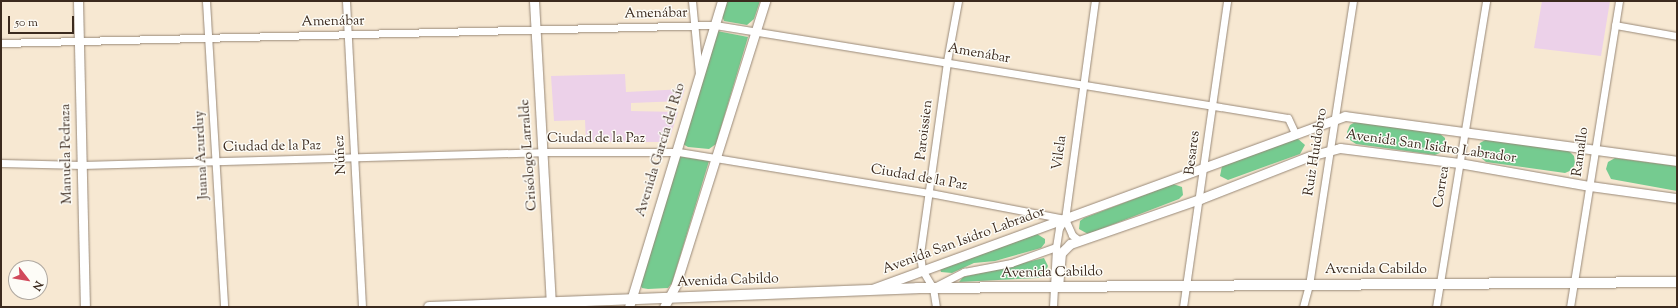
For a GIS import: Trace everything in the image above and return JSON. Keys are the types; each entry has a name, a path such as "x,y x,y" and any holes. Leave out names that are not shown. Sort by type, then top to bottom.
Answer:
{"main road":[{"name":"Avenida Cabildo","path":"429,307 629,303 670,297 933,288 1677,282"}],"street":[{"name":"Manuela Pedraza","path":"78,1 85,307"},
{"name":"Juana Azurduy","path":"206,1 224,307"},
{"name":"Núñez","path":"346,1 362,307"},
{"name":"Crisólogo Larralde","path":"534,1 551,305"},
{"path":"692,1 693,26 699,74"},
{"name":"Avenida García del Río","path":"629,303 722,1"},
{"path":"664,307 670,297 717,157 765,1"},
{"name":"Paroissien","path":"936,307 933,288 922,270 920,254 930,193 946,61 958,1"},
{"name":"Vilela","path":"1056,287 1056,247 1059,228 1065,219 1095,1"},
{"name":"Besares","path":"1183,307 1188,286 1227,1"},
{"name":"Ruiz Huidobro","path":"1303,307 1309,285 1353,1"},
{"name":"Correa","path":"1436,307 1441,284 1459,163 1486,1"},
{"name":"Ramallo","path":"1570,307 1618,1"},
{"path":"1615,24 1677,36"},
{"name":"Amenábar","path":"1,43 715,25 756,30 1212,107 1288,118 1295,133"},
{"name":"Avenida San Isidro Labrador","path":"872,290 922,270 1345,116 1595,148 1677,161"},
{"name":"Avenida San Isidro Labrador","path":"1065,219 1072,235 1080,241 1200,199 1330,150 1340,148 1459,163 1590,186 1677,198"},
{"name":"Ciudad de la Paz","path":"1,164 82,165 542,152 675,152 717,157 930,193 1065,219"},
{"name":"Vilela","path":"1053,307 1061,253 1070,244 1080,241"},
{"name":"Avenida San Isidro Labrador","path":"933,288 964,272 1011,263 1056,247"}],"shaded area":[{"path":"1542,1 1610,1 1601,56 1534,48"},
{"path":"625,74 626,92 685,89 681,101 631,103 631,111 678,112 670,137 663,142 586,142 585,120 554,121 551,76"}],"green space":[{"path":"727,1 760,1 754,19 747,25 724,21 722,16"},
{"path":"717,31 748,37 716,144 709,149 688,147 681,143"},
{"path":"1357,121 1439,133 1445,138 1445,146 1442,152 1435,155 1356,144 1350,140 1347,132 1350,125"},
{"path":"1297,138 1305,145 1300,154 1228,180 1220,176 1222,166"},
{"path":"1487,139 1569,151 1574,156 1575,163 1572,170 1565,173 1486,162 1480,157 1477,150 1480,143"},
{"path":"677,156 709,161 672,283 668,288 642,288 639,283"},
{"path":"1615,158 1677,166 1677,191 1611,179 1606,169 1608,162"},
{"path":"1173,184 1182,187 1183,195 1179,199 1088,234 1079,229 1080,221 1084,218"},
{"path":"1037,234 1045,239 1045,243 1041,248 995,261 974,263 952,273 941,272 940,269"},
{"path":"1044,258 1048,266 1044,275 1038,278 959,282 963,277"}]}
